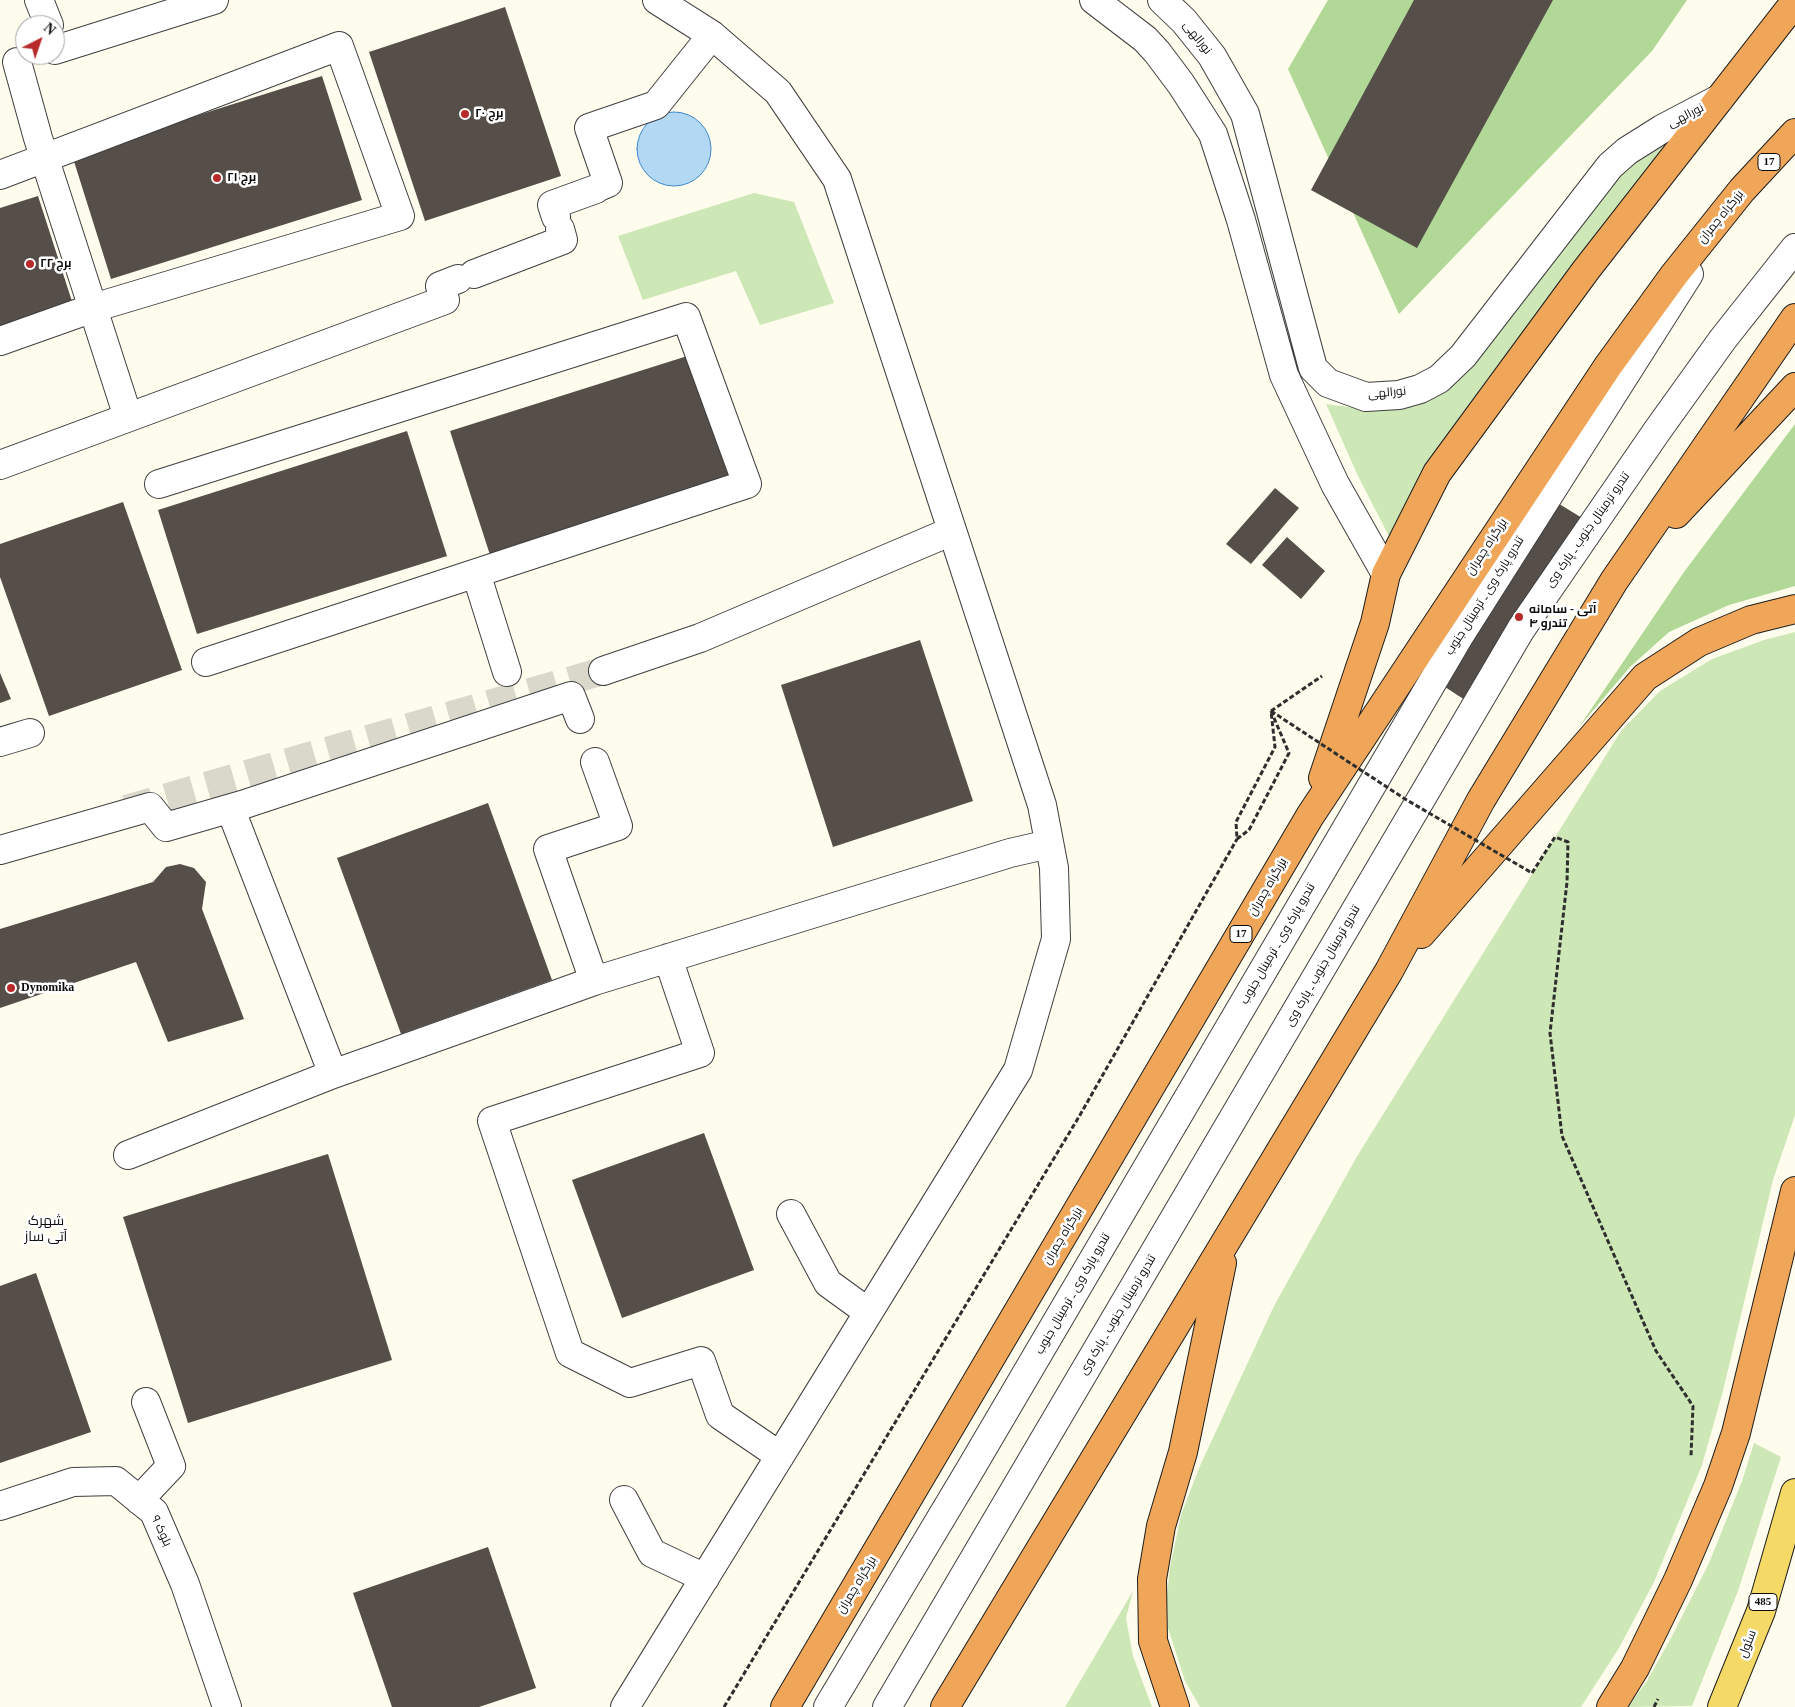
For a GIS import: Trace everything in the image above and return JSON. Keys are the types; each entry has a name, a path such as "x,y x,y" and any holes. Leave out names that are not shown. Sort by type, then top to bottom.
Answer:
{"highway":[{"path":"1310,816 1376,623 1386,574 1437,473 1586,270 1795,2"},
{"name":"بزرگراه چمران","path":"785,1707 1310,816 1608,366 1674,275 1742,190 1795,133"},
{"path":"945,1707 1227,1242 1388,971 1481,800 1614,581 1795,318"},
{"path":"1614,581 1795,387"},
{"path":"1388,971 1645,677 1699,642 1751,620 1795,609"},
{"path":"1611,1707 1635,1668 1674,1589 1718,1486 1736,1433 1795,1191"},
{"path":"1175,1707 1153,1641 1152,1579 1161,1526 1183,1452 1227,1242"}],"main road":[{"name":"سئول","path":"1722,1707 1761,1611 1795,1493"}],"street":[{"path":"39,0 39,15"},
{"path":"65,43 214,0"},
{"path":"625,1707 1018,1070 1056,939 1054,868 1042,805 837,179 778,92 712,35 657,0"},
{"path":"1094,0 1145,39 1181,84 1213,134 1241,220 1284,376 1335,484 1386,574"},
{"name":"نورالهی","path":"1165,1 1212,56 1245,114 1314,368 1328,383 1366,397 1400,394 1420,389 1439,379 1463,356 1610,166 1627,151 1662,129 1719,99"},
{"path":"0,464 445,300 440,286 563,240 552,205 608,184 589,128 656,105 712,35"},
{"path":"0,175 339,46 400,216 93,308 0,341"},
{"path":"1181,84 1212,56"},
{"path":"39,65 38,138 128,417"},
{"name":"تندرو پارک وی ـ ترمینال جنوب","path":"828,1707 971,1468 1460,635 1742,190"},
{"name":"تندرو ترمینال جنوب ـ پارک وی","path":"887,1707 1520,629 1723,339 1795,248"},
{"path":"160,484 686,317 747,484 206,662"},
{"path":"603,671 700,638 952,531"},
{"path":"476,574 507,672"},
{"path":"0,850 150,807 166,827 260,799 571,696 580,719"},
{"path":"0,742 30,733"},
{"path":"594,981 548,849 618,826 595,762"},
{"path":"234,818 333,1074"},
{"path":"128,1155 333,1074 594,981 1010,853 1049,844"},
{"path":"668,958 700,1053 492,1121 570,1353 630,1382 701,1361 720,1416 780,1456"},
{"path":"791,1214 828,1283 868,1312"},
{"path":"139,1500 171,1466 146,1402"},
{"name":"بلوک ۹","path":"0,1506 73,1482 116,1482 154,1512 186,1584 227,1707"},
{"path":"624,1500 652,1553 705,1578"}],"path":[{"path":"1271,711 1328,672"},
{"path":"1237,839 1236,822 1274,746 1271,711"},
{"path":"724,1707 1080,1115 1237,839 1249,830 1289,753 1271,711"},
{"path":"1271,711 1405,799 1532,873 1555,838 1568,842 1567,882 1550,1033 1562,1136 1656,1351 1693,1406 1691,1463 1718,1486"},
{"path":"1654,1707 1662,1690"}],"green space":[{"path":"1328,0 1687,0 1652,51 1399,314 1288,69"},
{"path":"1691,123 1589,244 1434,453 1412,491 1391,540 1358,476 1326,404 1378,411 1416,406 1435,396 1621,173 1634,161"},
{"path":"754,193 794,202 834,303 760,325 736,271 643,300 618,236"},
{"path":"1795,424 1795,586 1729,605 1669,632 1630,667 1579,727 1684,572"},
{"path":"1795,632 1795,1115 1773,1180 1723,1391 1702,1465 1654,1582 1619,1648 1581,1707 1200,1707 1185,1681 1168,1628 1167,1596 1170,1567 1181,1515 1199,1468 1274,1306 1356,1158 1621,731 1660,691 1712,659 1764,640"},
{"path":"1754,1443 1781,1457 1738,1591 1692,1706 1628,1707 1647,1681 1709,1563 1742,1481"},
{"path":"1133,1591 1126,1618 1133,1656 1152,1707 1065,1707"}],"water":[{"path":"667,112 681,112 695,118 705,128 711,142 711,156 705,170 695,180 681,186 667,186 653,180 643,170 637,156 637,142 643,128 653,118"}],"building":[{"path":"1414,0 1553,0 1417,248 1311,190"},
{"name":"برج ۲۰","path":"505,7 561,176 425,221 369,52"},
{"name":"برج ۲۱","path":"322,76 362,200 111,279 72,155"},
{"name":"برج ۲۲","path":"38,196 78,320 0,345 0,208"},
{"path":"700,352 740,476 490,555 450,431"},
{"path":"407,431 447,556 197,634 158,510"},
{"path":"1275,488 1299,508 1251,564 1226,544"},
{"path":"123,502 182,670 49,716 0,577 0,544"},
{"path":"1556,502 1587,521 1468,702 1442,685"},
{"path":"1287,537 1325,571 1301,599 1262,565"},
{"path":"920,640 973,801 833,847 781,685"},
{"path":"0,673 11,699 0,703"},
{"path":"488,803 552,980 401,1034 337,858"},
{"path":"180,864 194,868 206,882 202,909 244,1019 168,1042 136,962 0,1008 0,929 153,882 166,867"},
{"path":"704,1133 754,1270 622,1318 572,1180"},
{"path":"328,1154 392,1360 188,1423 123,1217"},
{"path":"36,1273 91,1432 0,1463 0,1286"},
{"path":"488,1547 536,1688 479,1707 392,1707 353,1593"}],"tunnel":[{"path":"126,809 603,671"}],"place":[{"name":"برج ۲۰","path":"465,114"},
{"name":"برج ۲۱","path":"217,178"},
{"name":"برج ۲۲","path":"30,264"},
{"name":"آتی - سامانه ۴ تندرو","path":"1519,617"},
{"name":"Dynomika","path":"11,988"}],"district":[{"name":"شهرک آتی ساز","path":"46,1230"}]}
